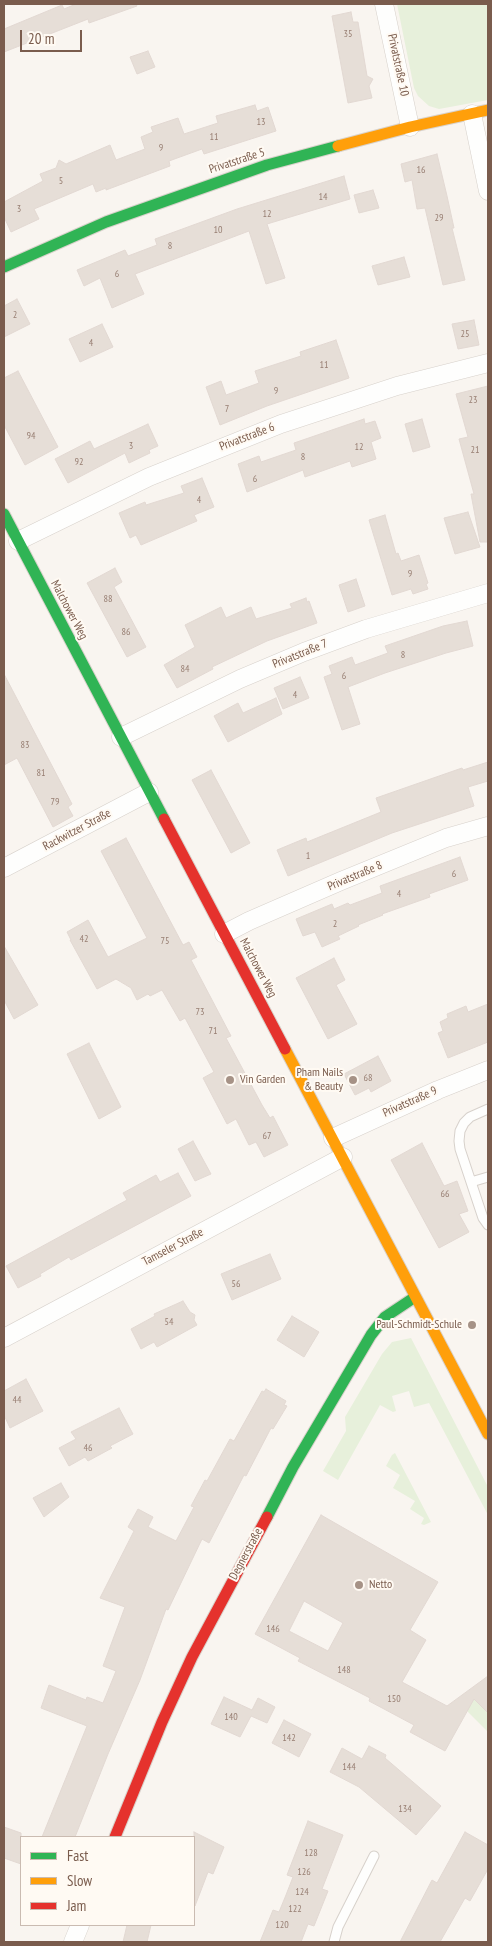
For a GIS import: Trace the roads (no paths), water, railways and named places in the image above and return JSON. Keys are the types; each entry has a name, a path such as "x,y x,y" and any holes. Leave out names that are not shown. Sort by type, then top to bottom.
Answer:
{"street":[{"name":"Privatstraße 10","path":"384,4 410,127"},
{"name":"Privatstraße 5","path":"4,267 34,252 106,222 267,165 410,127 480,112"},
{"path":"480,112 488,191"},
{"name":"Privatstraße 6","path":"18,541 148,477 282,424 397,386 488,363"},
{"name":"Malchower Weg","path":"4,514 488,1434"},
{"name":"Privatstraße 7","path":"121,738 240,679 304,652 366,629 488,593"},
{"name":"Rackwitzer Straße","path":"4,868 150,792"},
{"name":"Privatstraße 8","path":"224,934 249,921 367,870 446,838 488,826"},
{"name":"Privatstraße 9","path":"333,1138 433,1092 488,1070"},
{"name":"Tamseler Straße","path":"4,1338 343,1157"},
{"name":"Degnerstraße","path":"115,1836 162,1722 192,1657 293,1467 371,1335 385,1317 415,1297"},
{"path":"73,1942 80,1926"}],"lane":[{"path":"488,1109 470,1117 460,1131 460,1149 483,1218 488,1225"},
{"path":"471,1182 488,1176"},
{"path":"334,1942 338,1927 374,1856"}],"place":[{"name":"Vin Garden","path":"230,1080"},
{"name":"Pham Nails & Beauty","path":"353,1080"},
{"name":"Paul-Schmidt-Schule","path":"472,1325"},
{"name":"Netto","path":"359,1585"}]}
